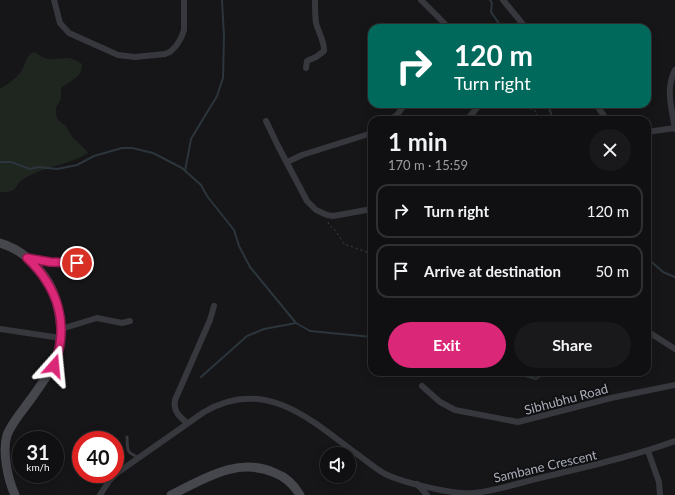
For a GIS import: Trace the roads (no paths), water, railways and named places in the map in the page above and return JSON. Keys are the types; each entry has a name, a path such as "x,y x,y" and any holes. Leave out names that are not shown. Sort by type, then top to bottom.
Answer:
{"street":[{"path":"54,0 60,23 69,33 118,55 135,57 165,54 170,52 176,46 184,30 184,0"},
{"path":"306,68 306,61 316,57 324,50 324,44 319,34 316,20 315,0"},
{"path":"421,0 445,24"},
{"path":"503,0 523,24"},
{"path":"651,131 675,128 670,82 675,70"},
{"path":"395,116 402,108"},
{"path":"470,116 477,108"},
{"path":"266,121 311,206 327,215 334,216 368,210"},
{"path":"287,162 302,155 368,134"},
{"path":"0,243 13,248 27,258 43,274 52,289 57,304 61,334 59,352 52,370 17,418 7,436 5,450 8,472 15,495"},
{"path":"187,423 176,413 175,400 210,320 214,306"},
{"path":"0,329 61,334 97,318 122,323 130,321"},
{"path":"651,334 675,349"},
{"name":"Sibhubhu Road","path":"422,386 440,402 455,410 518,422 611,398 675,385"},
{"name":"Sambane Crescent","path":"100,495 113,476 209,408 225,402 246,398 272,401 296,410 385,474 400,480 456,492 474,493 648,451 675,441"},
{"path":"648,451 659,482 660,495"},
{"path":"170,495 222,471 244,466 257,467 278,474 291,483 300,495"},
{"path":"417,484 426,495"}],"lane":[{"path":"27,258 50,262 77,263"},
{"path":"127,436 128,451 138,457"}],"waterway":[{"path":"185,171 191,139 217,96 223,78 224,36 222,0"},
{"path":"490,0 492,3 491,12 499,24"},
{"path":"549,108 552,116"},
{"path":"0,162 11,162 30,169 38,167 57,169 77,165 94,156 122,148 132,148 153,153 182,168 201,185 207,196 234,230 239,246 250,267 296,323 310,331 368,337"},
{"path":"651,262 663,272 675,277"},
{"path":"201,377 247,336 264,329 296,323"},
{"path":"525,376 536,379 541,376"}]}
